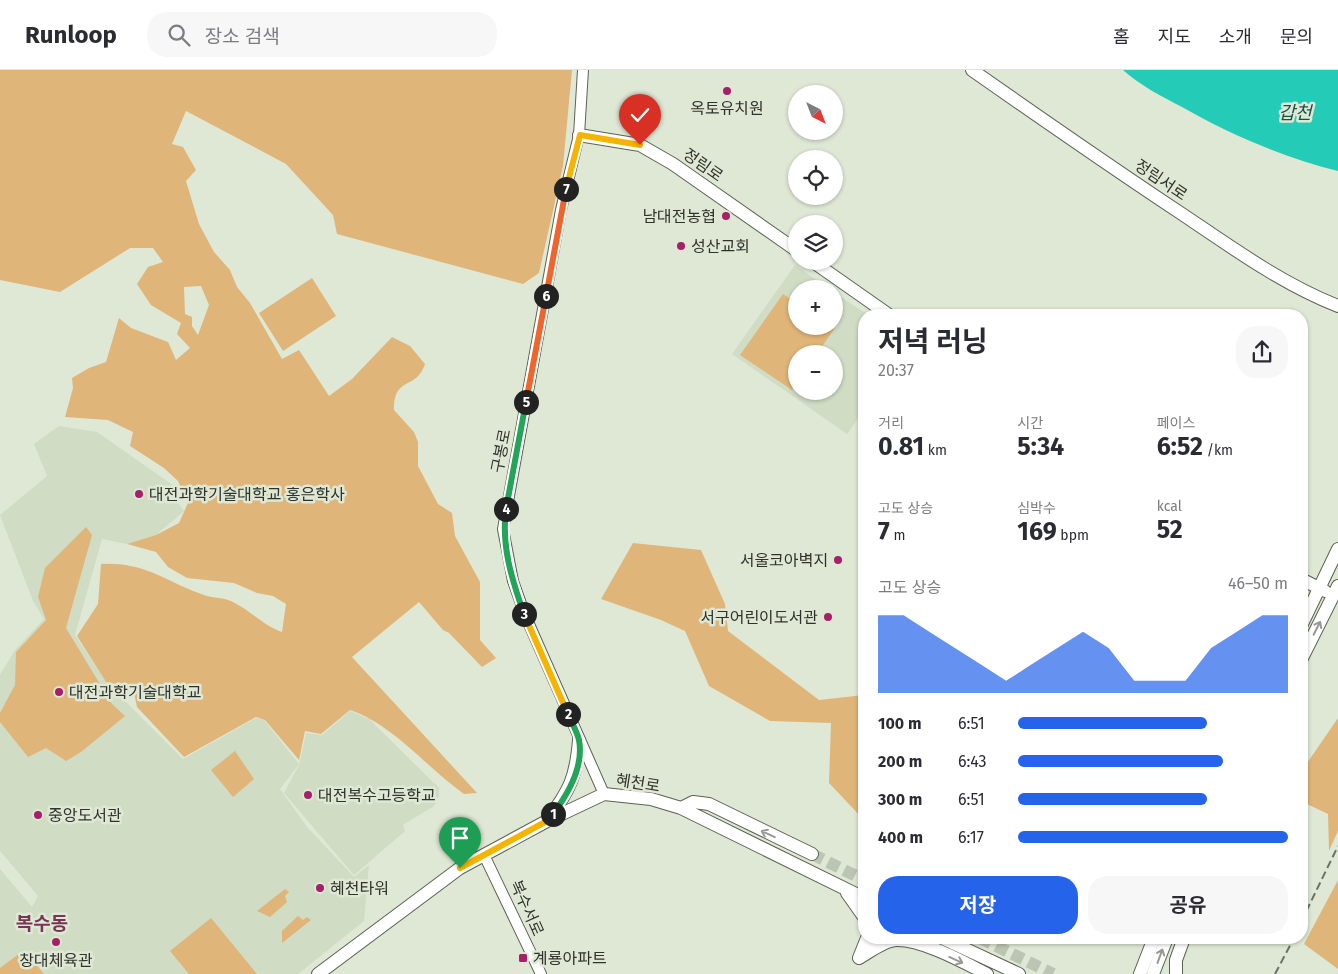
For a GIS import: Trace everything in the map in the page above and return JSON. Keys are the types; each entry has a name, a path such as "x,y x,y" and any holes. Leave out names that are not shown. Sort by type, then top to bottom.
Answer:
{"main road":[{"name":"정림서로","path":"972,70 1084,149 1252,260 1294,285 1338,306"},
{"name":"정림로","path":"580,135 640,145 679,168 788,244"},
{"path":"825,270 880,309"},
{"path":"1308,611 1338,549"},
{"path":"1308,582 1319,588 1336,591 1308,646"},
{"path":"547,821 572,785 577,763 579,740"},
{"name":"혜천로","path":"318,974 460,868 547,821 604,794 651,799 681,808 858,895"},
{"path":"681,808 693,802 709,804 812,854"},
{"path":"844,889 858,909"},
{"path":"865,944 859,958 883,944"},
{"path":"925,944 987,974"},
{"path":"956,944 1019,974"},
{"path":"1134,974 1142,969 1152,944"},
{"path":"1153,974 1165,944"},
{"path":"1176,974 1176,960 1182,944"}],"street":[{"name":"구봉로","path":"584,70 580,135 561,210 504,529 513,581 525,615 604,794"},
{"name":"복수서로","path":"484,855 541,974"}],"shaded area":[{"path":"0,70 572,70 563,166 539,273 523,284 337,234 333,215 286,164 186,111 172,144 183,147 196,170 186,181 199,224 214,252 230,270 237,287 250,303 282,359 299,350 329,396 352,379 392,337 410,346 425,364 416,378 401,387 395,399 394,410 414,432 418,442 418,466 438,504 452,513 455,536 480,582 480,640 496,658 482,667 449,633 443,630 419,602 352,657 477,793 464,794 395,736 366,717 350,710 321,734 305,731 299,760 265,720 256,717 184,757 137,707 133,688 106,682 77,636 98,604 101,564 132,566 157,574 207,596 230,601 269,626 282,632 286,604 273,596 257,593 234,583 187,578 168,567 156,552 127,544 156,535 179,523 188,503 178,481 164,468 130,446 133,432 108,420 65,417 73,388 72,378 89,368 106,362 119,318 131,328 168,342 176,360 190,348 177,334 181,323 151,305 137,284 148,267 163,262 153,248 130,248 60,292 0,280","holes":["201,286 209,305 198,335 192,326 192,317 185,314 184,287"]},
{"path":"791,270 802,270 816,280 788,280 788,335 843,335 843,298 859,309 858,418 847,434 798,400 843,400 843,345 788,345 788,393 732,354"},
{"path":"312,278 336,316 283,351 259,313"},
{"path":"783,294 788,297 788,335 830,335 823,345 788,345 788,387 740,355"},
{"name":"대전과학기술대학교","path":"59,426 97,432 174,486 169,491 184,511 156,535 127,544 102,539 75,635 106,682 183,759 256,718 264,720 299,764 280,789 307,827 354,877 369,865 364,921 298,974 0,974 0,869 32,907 38,896 0,851 0,675 15,650 44,619 33,601 0,515 47,476 34,444"},
{"path":"86,527 92,535 66,628 112,704 125,716 81,752 66,761 46,748 28,757 0,722 0,713 15,685 16,652 46,620 38,597 45,568"},
{"path":"633,543 701,550 725,604 728,631 819,700 858,696 858,814 829,783 831,723 770,721 709,686 685,631 661,620 601,599"},
{"path":"350,711 369,719 439,788 439,796 434,806 403,825 405,831 354,875 284,793 299,765 306,733 322,735"},
{"path":"1338,718 1338,831 1329,851 1328,814 1308,804 1308,762"},
{"path":"235,751 254,779 233,797 211,770"},
{"path":"1338,880 1338,969 1304,944 1308,944 1308,936"},
{"path":"285,889 289,892 285,896 287,902 270,917 257,911"},
{"path":"298,916 303,920 307,917 311,920 282,943 282,931"},
{"path":"211,918 257,974 189,974 170,951"},
{"path":"24,950 44,974 0,974 0,968"}],"water":[{"name":"갑천","path":"1123,70 1338,70 1338,171 1277,152 1238,136 1159,95"}],"tunnel":[{"path":"812,854 858,877"},
{"path":"992,944 1053,974"}],"railway":[{"path":"1308,908 1338,846"},
{"path":"1275,974 1291,944"}],"place":[{"name":"옥토유치원","path":"727,91"},
{"name":"남대전농협","path":"726,216"},
{"name":"성산교회","path":"681,246"},
{"name":"대전과학기술대학교 홍은학사","path":"139,494"},
{"name":"서울코아벽지","path":"838,560"},
{"name":"서구어린이도서관","path":"828,617"},
{"name":"대전과학기술대학교","path":"59,692"},
{"name":"대전복수고등학교","path":"308,795"},
{"name":"중앙도서관","path":"38,815"},
{"name":"혜천타워","path":"320,888"},
{"name":"창대체육관","path":"56,942"},
{"name":"계룡아파트","path":"523,958"}],"district":[{"name":"복수동","path":"42,923"}],"route":[{"path":"460,868 547,821 572,785 577,763 579,740 525,615 513,581 504,529 508,495 531,380 561,210 580,135 640,145"}]}
